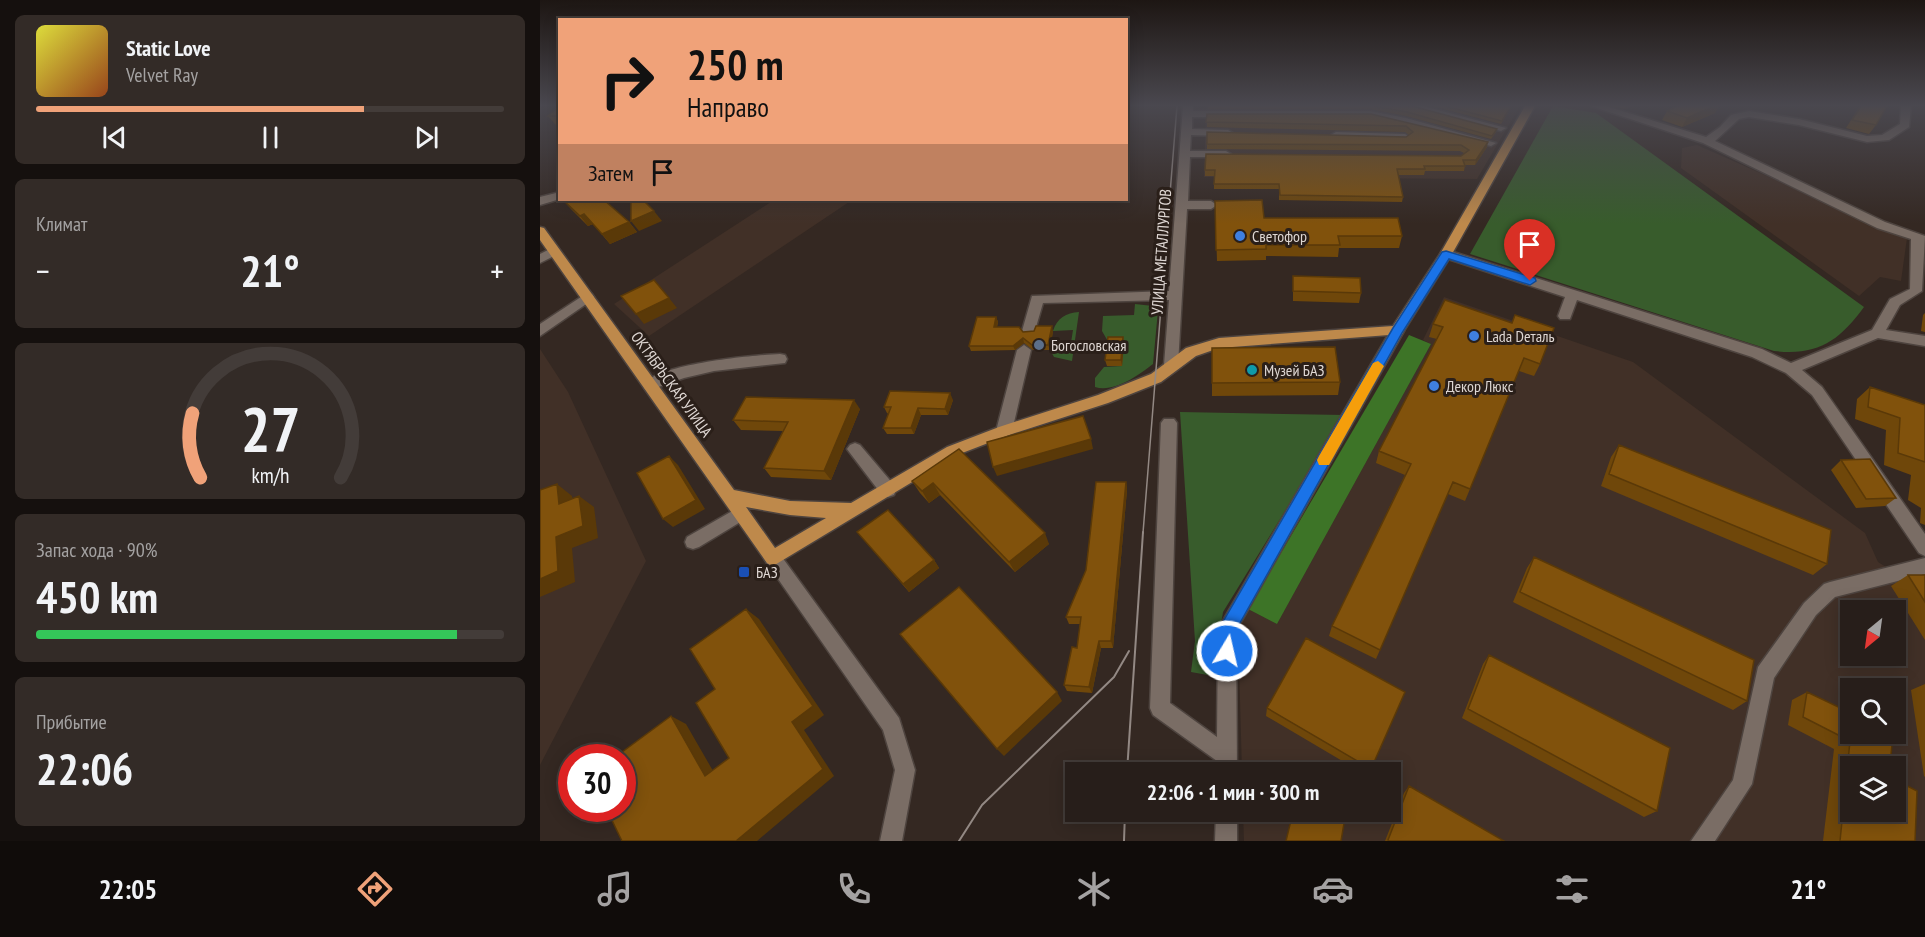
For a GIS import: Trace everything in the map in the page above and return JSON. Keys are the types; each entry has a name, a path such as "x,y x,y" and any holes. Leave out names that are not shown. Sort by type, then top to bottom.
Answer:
{"main road":[{"path":"773,558 952,452 1004,431 1103,399 1156,378 1191,352 1219,343 1397,331 1446,254 1508,145"},
{"name":"ОКТЯБРЬСКАЯ УЛИЦА","path":"540,231 773,558"},
{"path":"729,496 770,506 817,512 855,509"}],"street":[{"name":"УЛИЦА МЕТАЛЛУРГОВ","path":"1171,365 1185,145"},
{"path":"1716,145 1881,225 1921,239 1916,291 1895,302 1877,333"},
{"path":"1184,154 1242,154"},
{"path":"540,201 558,196"},
{"path":"1181,205 1211,205"},
{"path":"540,259 554,251"},
{"path":"1446,254 1757,353 1791,369 1817,391 1925,548"},
{"path":"1565,316 1573,294"},
{"path":"1029,331 1037,299 1175,295"},
{"path":"540,331 587,297"},
{"path":"1227,762 1227,630 1397,331"},
{"path":"1791,369 1877,333 1925,341"},
{"path":"1004,431 1024,350"},
{"path":"650,385 676,373 703,366 780,358"},
{"path":"1169,423 1160,708 1225,762"},
{"path":"855,449 888,490"},
{"path":"693,542 741,513"},
{"path":"773,558 892,725 905,770 891,841"},
{"path":"1702,841 1742,784 1766,674 1810,609 1830,590 1925,566"},
{"path":"1227,822 1227,841"}],"shaded area":[{"path":"1205,145 1497,145 1477,179 1204,177"},
{"path":"1698,145 1907,238 1901,281 1880,277 1859,296 1681,168 1682,148"},
{"path":"772,201 851,201 649,336 614,304"},
{"path":"1444,297 1633,362 1865,533 1878,562 1905,579 1925,580 1925,841 1244,841 1243,822 1401,822 1401,762 1242,762 1238,626 1248,609 1277,624 1431,344 1423,340"},
{"path":"540,349 568,392 646,561 540,765"}],"green space":[{"path":"1531,145 1641,145 1864,307 1846,329 1826,344 1803,351 1774,351 1470,254"},
{"path":"1135,304 1153,306 1158,310 1153,364 1134,378 1118,385 1095,387 1095,378 1104,367 1122,366 1102,331 1103,316 1134,315"},
{"path":"1079,312 1072,361 1054,357 1050,350 1070,349 1073,330 1053,331 1055,326 1063,317"},
{"path":"1409,335 1431,344 1277,624 1248,609"},
{"path":"1180,412 1344,415 1223,612 1213,676 1191,672 1195,641"}],"building":[{"path":"1461,145 1486,145 1476,160 1463,160 1465,166 1424,166 1425,169 1397,169 1403,197 1280,195 1279,184 1214,184 1215,170 1205,170 1206,154 1461,156 1469,150"},
{"path":"1262,200 1264,218 1398,218 1402,236 1338,236 1340,245 1266,245 1266,249 1216,250 1215,201"},
{"path":"564,201 605,201 629,222 602,234 584,214 580,216"},
{"path":"631,201 644,201 654,211 631,221"},
{"path":"1293,276 1360,278 1361,293 1293,291"},
{"path":"654,280 669,298 636,314 621,296"},
{"path":"1445,300 1512,323 1515,315 1554,328 1540,364 1524,358 1470,489 1453,482 1380,650 1332,626 1411,464 1379,451 1443,327 1433,324"},
{"path":"977,317 996,317 994,327 1019,327 1023,332 1034,331 1036,326 1052,326 1048,345 1032,345 1023,338 1013,346 969,346"},
{"path":"1108,337 1123,337 1121,360 1105,360"},
{"path":"1335,347 1340,382 1212,383 1212,348"},
{"path":"1870,387 1925,405 1925,462 1898,453 1900,418 1868,407"},
{"path":"890,391 950,393 945,409 918,408 911,428 883,428 891,407 884,407"},
{"path":"746,397 854,400 824,471 764,468 788,422 733,420"},
{"path":"1083,416 1091,439 993,467 987,442"},
{"path":"1619,445 1831,530 1827,564 1609,474"},
{"path":"959,449 1045,533 1009,562 933,483 922,491 912,481"},
{"path":"669,456 696,500 663,519 637,473"},
{"path":"1870,459 1896,498 1866,499 1841,460"},
{"path":"1096,482 1126,482 1111,641 1099,641 1089,687 1064,685 1072,647 1077,648 1081,617 1066,617 1086,570"},
{"path":"557,484 559,504 579,496 583,526 556,537 558,571 540,579 540,490"},
{"path":"888,510 934,560 903,584 857,532"},
{"path":"1534,557 1754,660 1747,701 1520,592"},
{"path":"1908,575 1925,575 1925,602"},
{"path":"959,587 1057,692 997,749 900,634"},
{"path":"746,609 813,706 792,722 823,769 736,841 622,841 613,822 636,822 636,744 633,744 671,716 705,776 729,758 696,703 715,689 690,649"},
{"path":"1306,638 1405,692 1374,762 1359,762 1267,708"},
{"path":"1489,655 1670,748 1657,811 1468,709"},
{"path":"1807,692 1840,708 1840,736 1803,717"},
{"path":"1850,744 1892,744 1891,756 1848,756"},
{"path":"1906,785 1917,791 1915,841 1840,841 1842,822 1906,822"},
{"path":"1409,786 1504,841 1389,841 1395,822 1401,822 1401,807"},
{"path":"1291,822 1344,822 1341,841 1286,841"}],"tram line":[{"path":"1143,533 1174,145"},
{"path":"1128,762 1143,532"},
{"path":"959,841 982,805 1114,677 1129,651"},
{"path":"1124,841 1125,822"}],"slow traffic":[{"path":"1324,460 1378,366"}],"place":[{"name":"Светофор","path":"1240,236"},
{"name":"Lada Dеталь","path":"1474,336"},
{"name":"Богословская","path":"1039,345"},
{"name":"Музей БАЗ","path":"1252,370"},
{"name":"Декор Люкс","path":"1434,386"},
{"name":"БАЗ","path":"744,572"}],"route":[{"path":"1227,651 1227,630 1397,331 1446,254 1530,281"}]}
